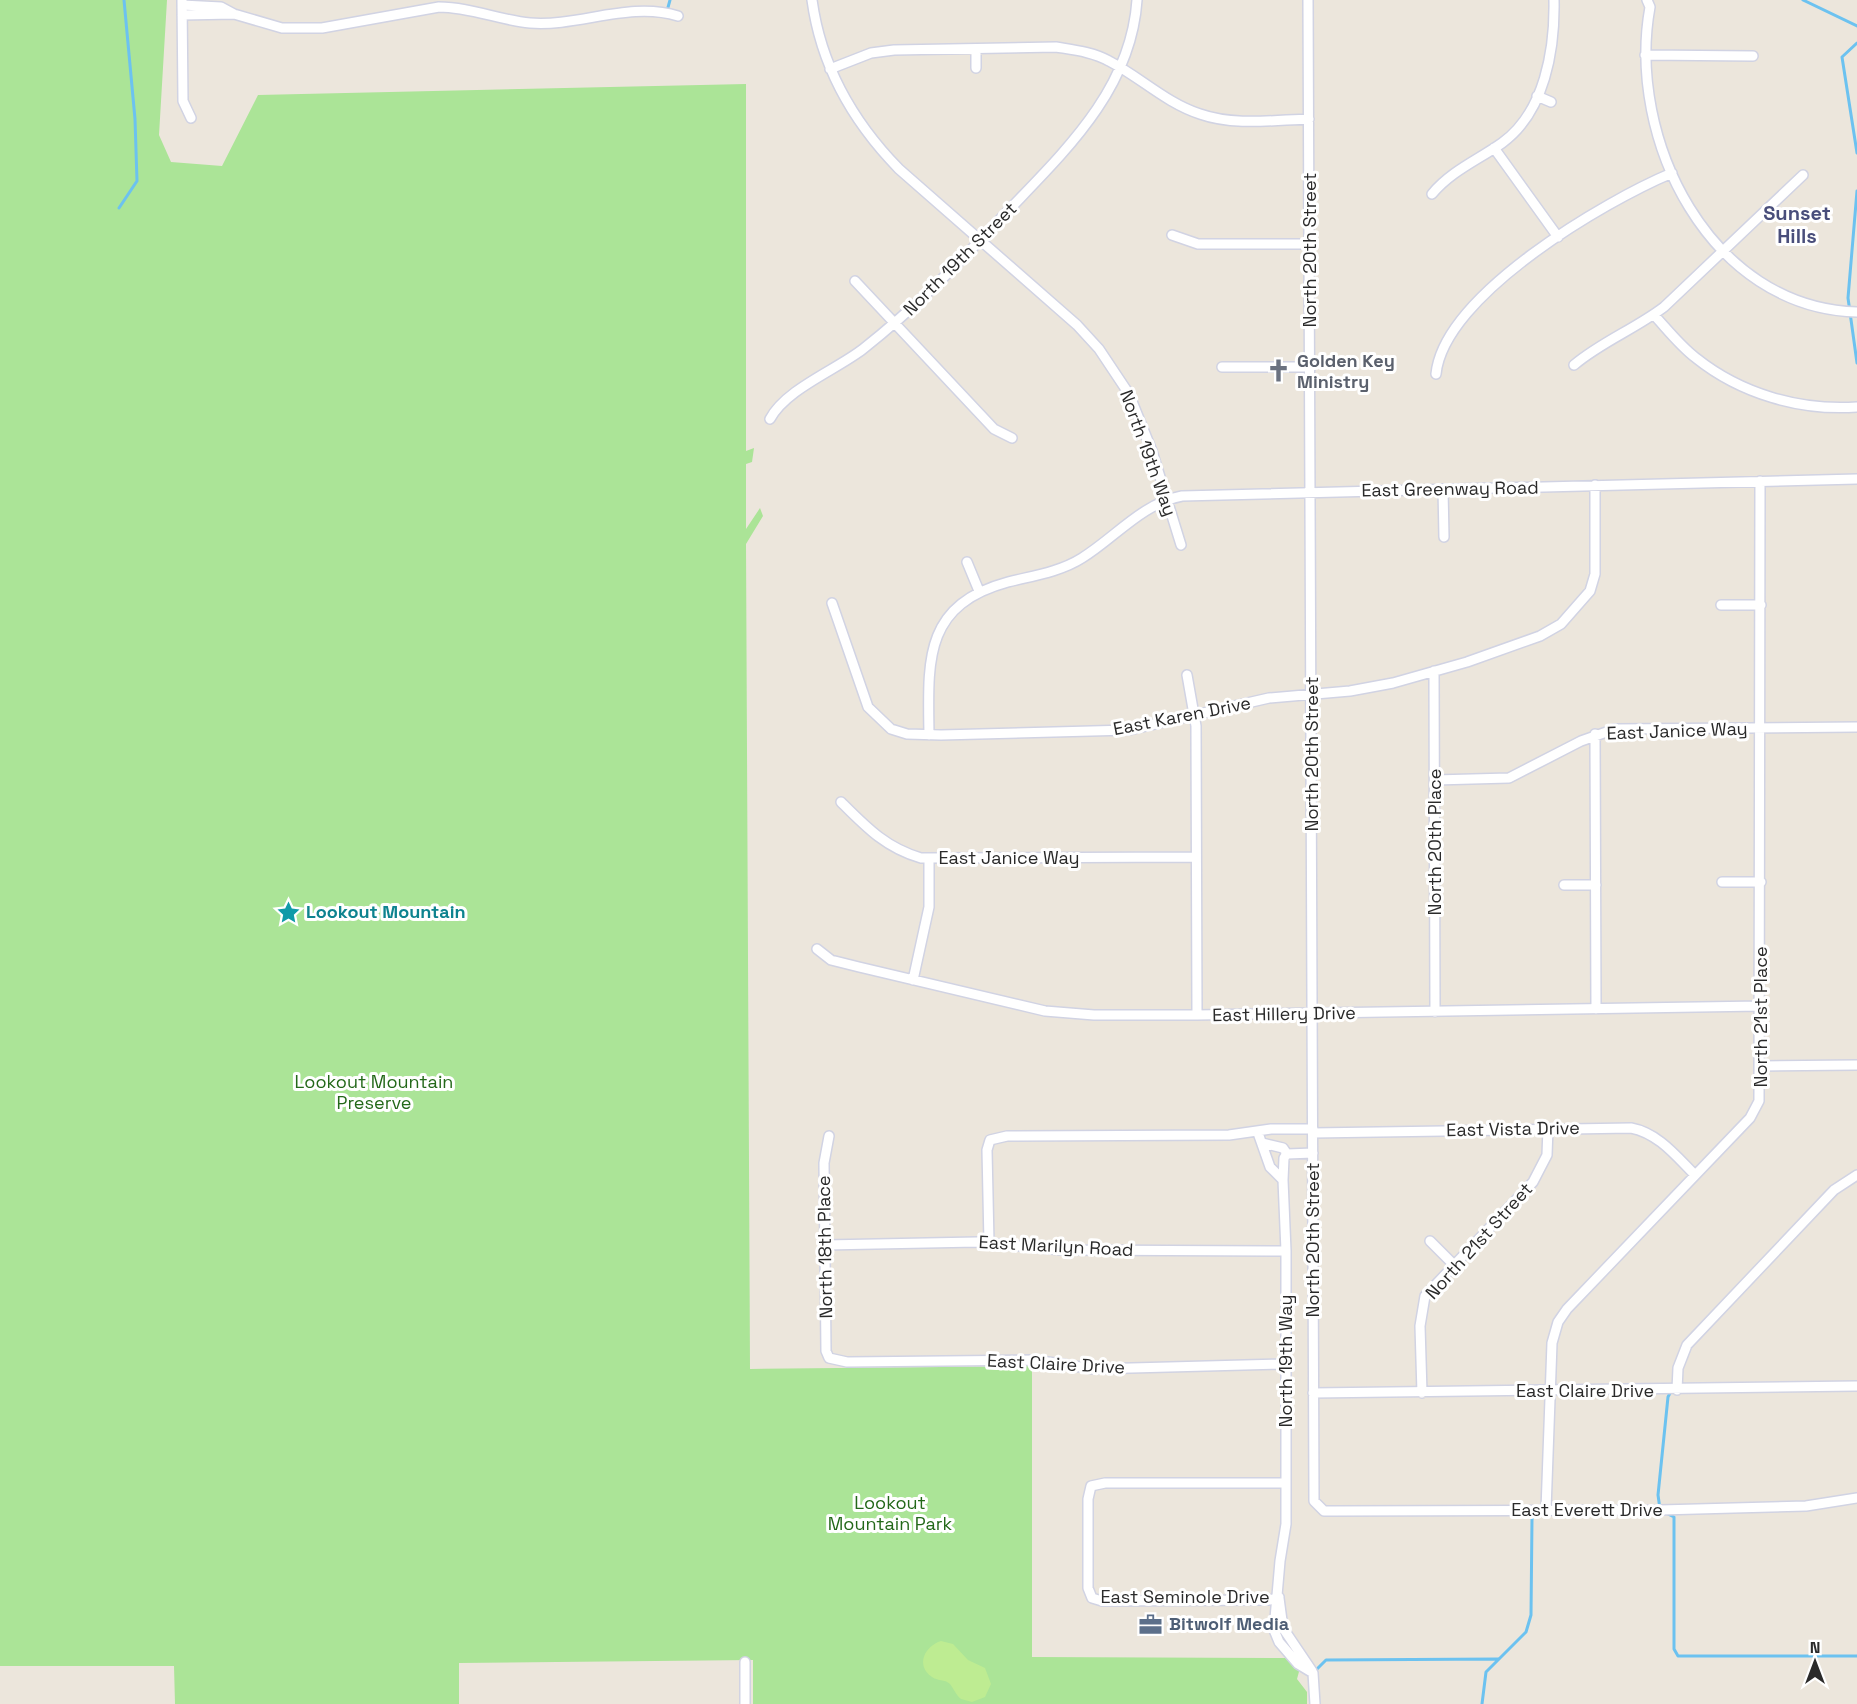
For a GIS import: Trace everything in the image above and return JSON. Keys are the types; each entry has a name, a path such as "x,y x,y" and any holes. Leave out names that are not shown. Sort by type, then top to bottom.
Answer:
{"street":[{"name":"North 19th Way","path":"813,0 830,69 860,124 879,148 1077,326 1116,373 1129,394 1152,451 1181,545"},
{"name":"North 19th Street","path":"770,419 782,402 835,369 894,325 980,240 1084,129 1120,67 1135,19 1137,0"},
{"name":"North 20th Street","path":"1308,0 1312,492 1312,1490 1318,1506"},
{"path":"1432,195 1447,178 1494,148 1521,126 1537,96 1549,56 1554,0"},
{"path":"1648,1 1647,89 1653,118 1682,196 1702,227 1725,252 1764,285 1796,302 1857,312"},
{"path":"191,118 183,101 182,2 282,28 322,28 439,7 457,7 530,23 616,13 656,12 678,16"},
{"path":"196,5 196,15"},
{"path":"182,15 216,11"},
{"path":"830,69 871,53 894,50 1056,47 1080,51 1120,67 1173,101 1199,114 1230,120 1309,119"},
{"path":"976,49 976,68"},
{"path":"1646,56 1753,56"},
{"path":"1537,96 1551,102"},
{"path":"1494,148 1558,237"},
{"path":"1436,374 1441,352 1453,330 1498,282 1604,206 1672,173"},
{"path":"1574,365 1590,351 1654,315 1725,252 1803,175"},
{"path":"1172,235 1198,244 1310,244"},
{"path":"855,281 994,429 1012,438"},
{"path":"1654,315 1696,358 1726,379 1747,389 1801,405 1857,407"},
{"path":"1222,367 1311,367"},
{"name":"East Greenway Road","path":"929,735 929,674 933,642 948,615 960,603 979,591 1064,567 1081,558 1145,511 1166,499 1182,496 1312,492 1857,479"},
{"name":"North 21st Place","path":"1546,1510 1552,1343 1562,1316 1755,1110 1760,1094 1760,481"},
{"name":"East Karen Drive","path":"832,603 868,707 891,729 907,734 929,735 1112,731 1269,698 1350,692 1434,671 1540,636 1562,624 1578,609 1590,591 1595,574 1595,485"},
{"path":"1443,489 1444,537"},
{"path":"967,562 979,591"},
{"path":"1721,605 1761,605"},
{"name":"North 20th Place","path":"1434,671 1435,1012"},
{"path":"1187,675 1195,715 1197,1015"},
{"name":"East Janice Way","path":"1435,780 1509,778 1595,734 1615,729 1857,727"},
{"path":"1595,734 1596,1009"},
{"name":"East Janice Way","path":"841,802 879,840 896,850 929,859 1196,857"},
{"path":"912,980 929,907 929,859"},
{"path":"1722,882 1761,882"},
{"path":"1564,885 1596,885"},
{"name":"East Hillery Drive","path":"816,950 831,960 1055,1013 1312,1014 1761,1006"},
{"path":"1761,1066 1857,1065"},
{"name":"East Vista Drive","path":"989,1243 987,1150 990,1140 1007,1136 1258,1133 1281,1130 1618,1127 1644,1130 1661,1142 1695,1175"},
{"name":"North 21st Street","path":"1422,1393 1420,1326 1425,1296 1540,1173 1547,1155 1548,1128"},
{"path":"1278,1147 1281,1130"},
{"path":"1258,1133 1270,1167 1283,1180"},
{"name":"North 18th Place","path":"829,1136 824,1163 826,1351 829,1358"},
{"path":"1262,1143 1278,1147 1287,1154 1313,1153"},
{"path":"1283,1180 1284,1158 1287,1154"},
{"path":"1677,1390 1678,1368 1687,1345 1766,1269 1839,1186 1857,1174"},
{"name":"North 19th Way","path":"1283,1180 1286,1251 1284,1364 1286,1524 1280,1561 1278,1597 1273,1617 1279,1642 1298,1664 1313,1672 1315,1704"},
{"path":"1430,1241 1454,1265"},
{"name":"East Marilyn Road","path":"825,1245 989,1243 1062,1250 1286,1251"},
{"name":"East Claire Drive","path":"829,1358 847,1362 1035,1360 1094,1369 1284,1364"},
{"name":"East Claire Drive","path":"1312,1393 1857,1386"},
{"name":"East Seminole Drive","path":"1278,1597 1270,1599 1102,1601 1092,1598 1088,1588 1090,1486 1105,1483 1286,1483"},
{"name":"East Everett Drive","path":"1318,1506 1324,1511 1546,1510 1806,1506 1857,1498"},
{"path":"745,1662 745,1704"}],"green space":[{"name":"Lookout Mountain Preserve","path":"0,0 167,0 159,135 171,162 222,166 258,95 746,84 746,451 754,448 752,462 746,464 746,529 760,508 763,516 746,544 750,1369 1032,1366 1032,1657 1290,1658 1300,1668 1297,1679 1307,1692 1307,1704 753,1704 753,1660 459,1663 459,1704 175,1704 174,1666 0,1666"},
{"path":"941,1641 953,1644 968,1660 985,1668 991,1684 985,1697 972,1702 961,1699 948,1682 934,1678 927,1672 923,1662 924,1656 930,1647"}],"waterway":[{"path":"119,208 137,181 135,119 124,0"},
{"path":"667,11 670,0"},
{"path":"1803,0 1857,26"},
{"path":"1857,43 1842,57 1857,153"},
{"path":"1857,191 1848,298 1857,363"},
{"path":"1660,1509 1658,1495 1668,1397 1671,1391"},
{"path":"1482,1704 1486,1672 1526,1632 1531,1615 1532,1519 1537,1512"},
{"path":"1666,1513 1674,1517 1674,1649 1678,1656 1857,1656"},
{"path":"1315,1671 1326,1660 1498,1659"}],"place":[{"name":"Golden Key Ministry","path":"1279,371"},
{"name":"Lookout Mountain","path":"288,912"},
{"name":"Bitwolf Media","path":"1151,1624"}],"district":[{"name":"Sunset Hills","path":"1797,224"}],"park label":[{"name":"Lookout Mountain Park","path":"890,1513"}]}
